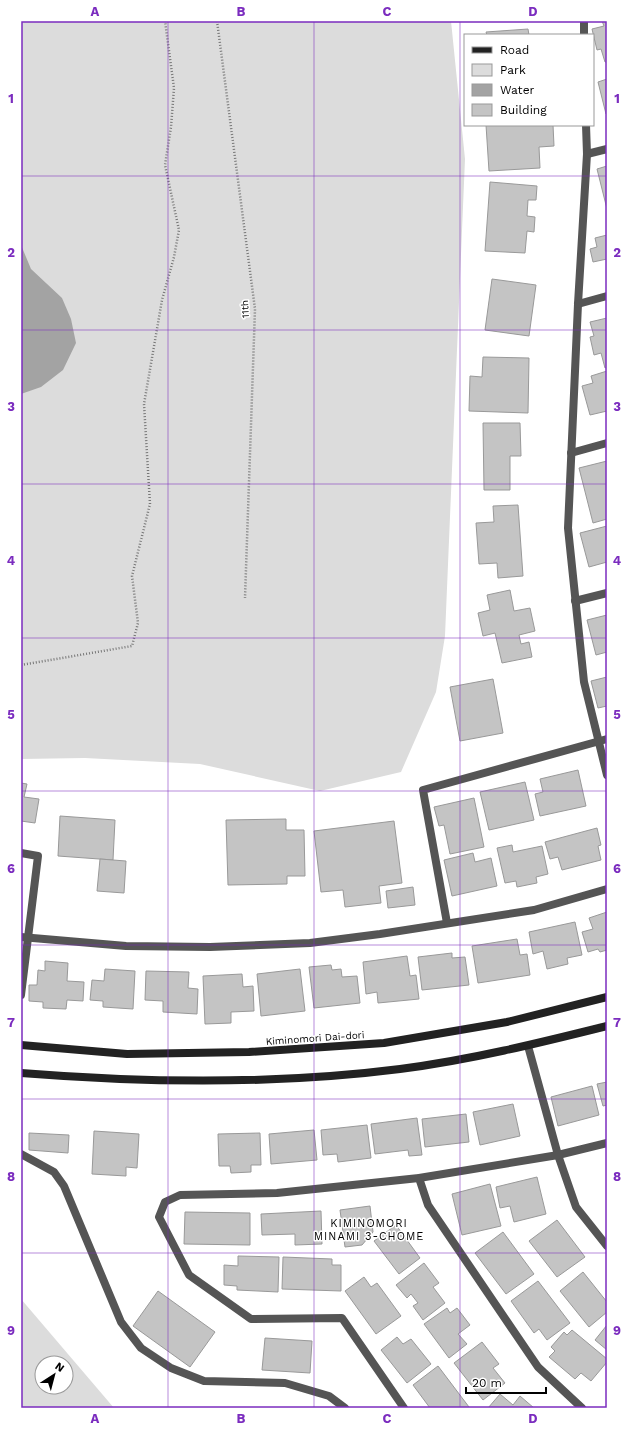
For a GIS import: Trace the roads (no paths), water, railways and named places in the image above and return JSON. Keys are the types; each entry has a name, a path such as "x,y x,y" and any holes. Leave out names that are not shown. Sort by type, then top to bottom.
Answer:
{"street":[{"path":"584,21 584,34"},
{"path":"586,126 587,154 578,304 568,528 584,682 607,775"},
{"path":"587,154 607,149"},
{"path":"578,304 607,296"},
{"path":"571,453 607,443"},
{"path":"575,601 607,593"},
{"path":"447,923 423,790 607,739"},
{"path":"21,853 38,856 25,938 21,995"},
{"path":"25,938 126,946 210,947 310,943 380,934 534,910 607,889"},
{"name":"Kiminomori Dai-dori","path":"21,1045 142,1053 248,1052 384,1042 507,1022 607,997"},
{"path":"21,1073 127,1080 250,1080 401,1069 528,1046 607,1026"},
{"path":"528,1046 558,1155 576,1207 607,1246"},
{"path":"404,1408 342,1318 251,1319 189,1275 159,1217 165,1202 180,1195 277,1194 419,1178 558,1155 607,1143"},
{"path":"21,1154 54,1172 64,1186 121,1322 141,1348 171,1368 204,1381 285,1383 329,1396 344,1408"},
{"path":"419,1178 428,1205 538,1367 582,1408"}],"water":[{"path":"21,245 31,269 62,298 71,319 76,343 63,370 41,387 21,394"}],"district":[{"name":"KIMINOMORI MINAMI 3-CHOME","path":"369,1229"}]}
